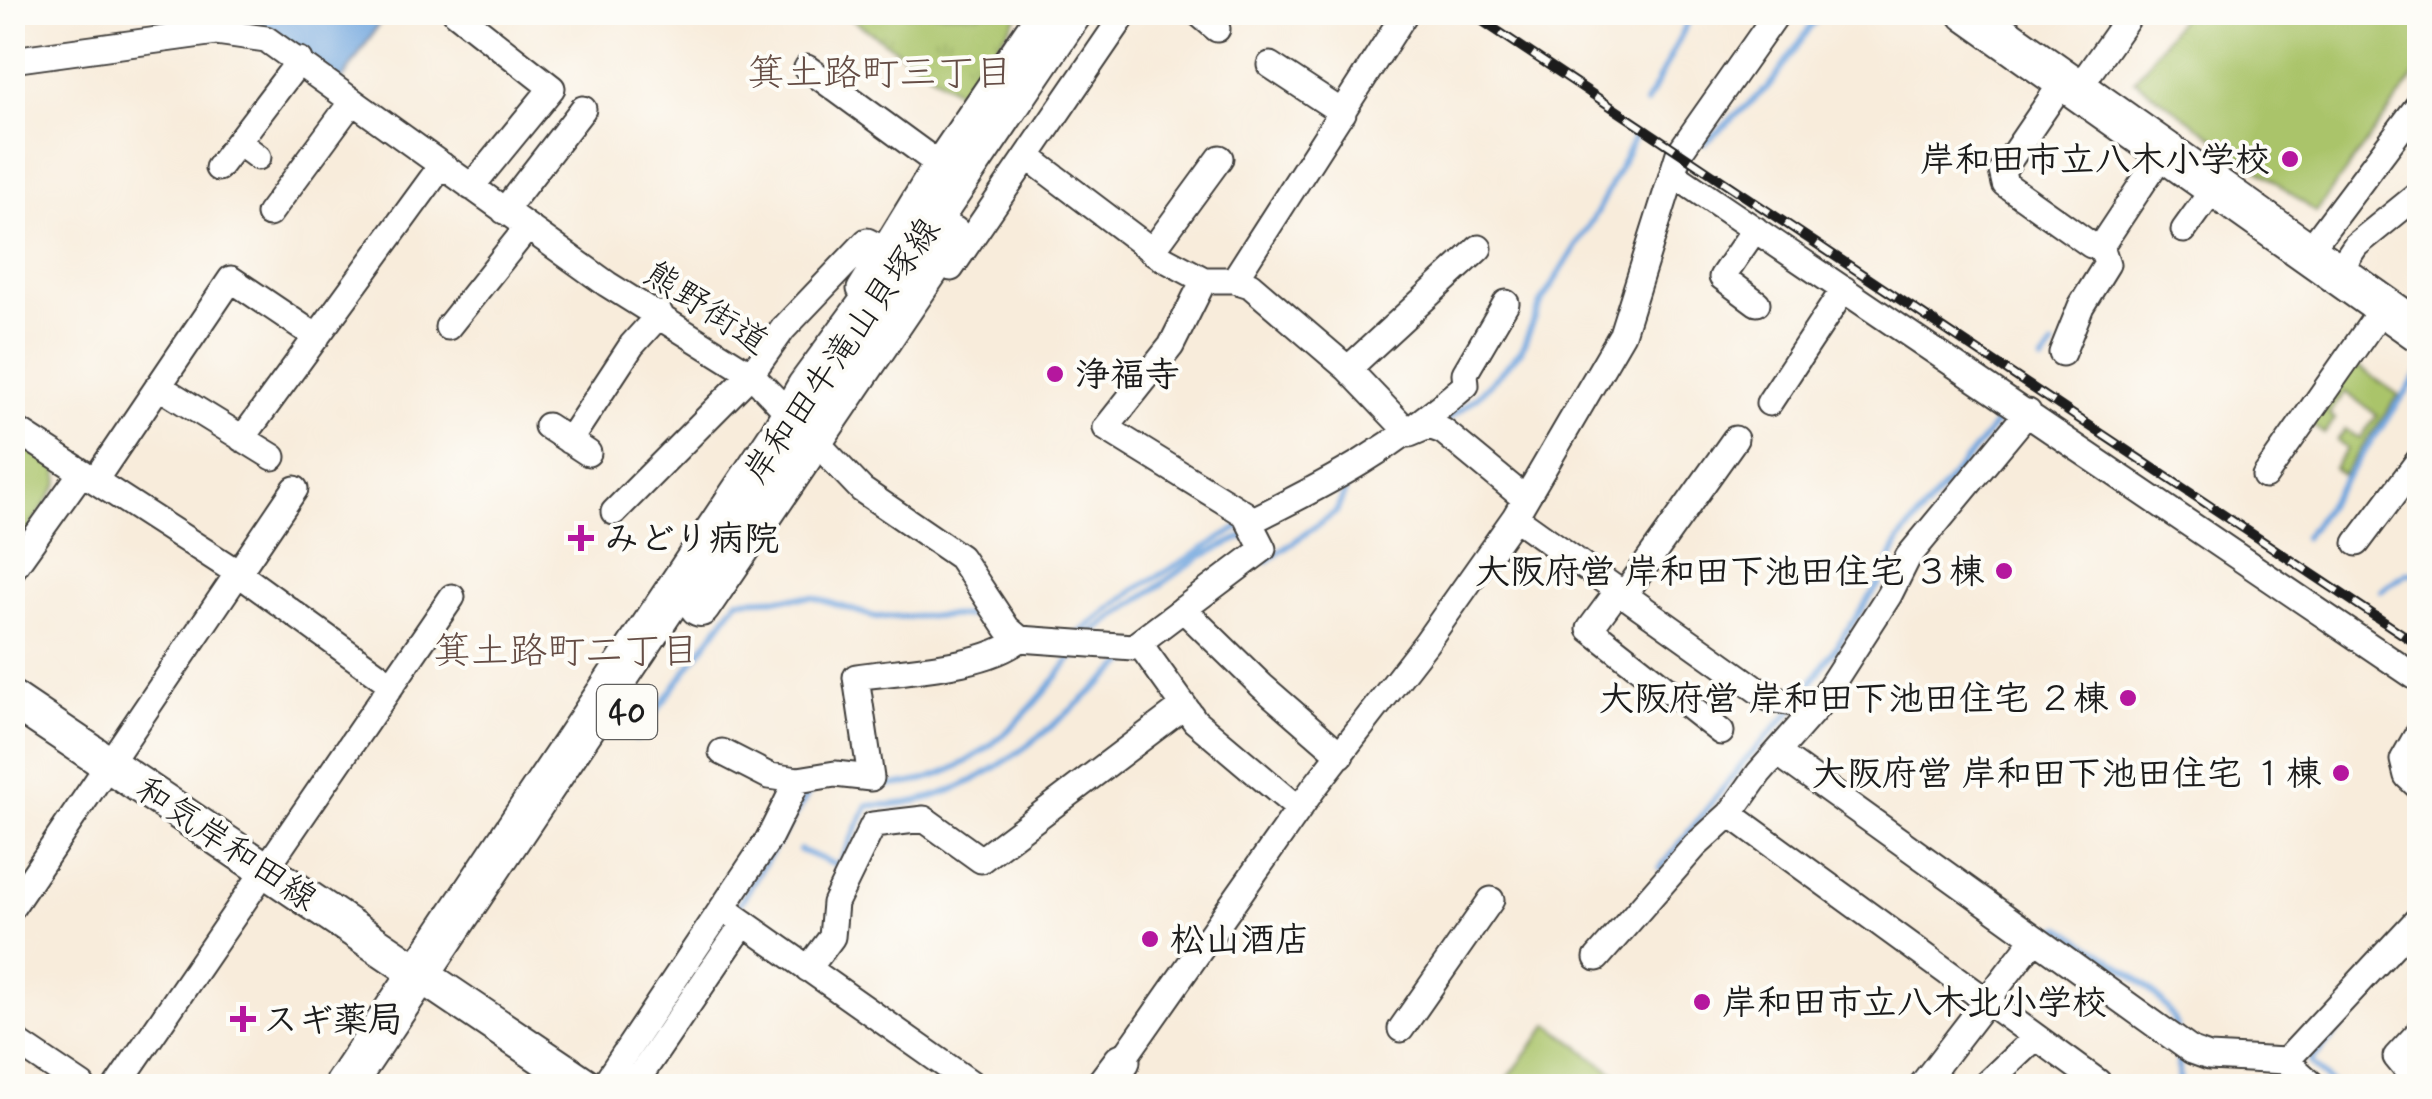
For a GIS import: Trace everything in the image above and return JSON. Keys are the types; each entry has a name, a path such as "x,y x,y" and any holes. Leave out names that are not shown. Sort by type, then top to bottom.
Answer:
{"main road":[{"name":"岸和田牛滝山貝塚線","path":"804,427 832,353 1021,129 1072,12"},
{"name":"岸和田牛滝山貝塚線","path":"375,1086 432,980 804,427 1021,129 1101,12"},
{"path":"1968,12 2420,332"},
{"name":"和気岸和田線","path":"12,699 586,1086"},
{"name":"岸和田牛滝山貝塚線","path":"344,1086 432,980"}],"street":[{"path":"455,12 552,88 472,187"},
{"path":"832,353 883,249 1040,12"},
{"path":"1126,12 1021,129 1152,250 1204,280 1234,280 1250,285 1620,593 1770,699 1817,707"},
{"path":"1197,12 1218,29"},
{"path":"1234,280 1406,12"},
{"path":"1113,1074 1306,799 1519,507 1622,334 1685,143 1778,12"},
{"path":"2100,246 2091,244 2004,184 2002,171 2132,12"},
{"name":"熊野街道","path":"12,60 148,25 266,39 527,228 750,374 862,490 960,557 1007,628 1020,639"},
{"path":"218,168 248,150 300,60"},
{"path":"1270,66 1343,113"},
{"path":"807,68 850,113 937,163"},
{"path":"269,214 351,103"},
{"path":"2323,263 2420,103"},
{"path":"504,211 575,136 583,109"},
{"path":"2100,246 2164,151"},
{"path":"1152,250 1220,158"},
{"path":"242,438 442,166"},
{"path":"1673,174 2420,680"},
{"path":"2184,230 2215,187"},
{"path":"2323,263 2356,244 2420,193"},
{"path":"448,327 527,228"},
{"path":"1754,229 1722,277 1758,303"},
{"path":"614,512 750,374 784,329 867,240 883,249"},
{"path":"2062,353 2081,306 2108,264 2100,246"},
{"path":"1348,369 1480,248"},
{"path":"12,570 158,386 231,280 317,337"},
{"path":"722,752 769,776 798,780 835,774 871,778 856,677 962,662 1010,647 1020,639 1133,647 1263,549 1252,528 1217,494 1154,462 1106,428 1171,346 1204,280"},
{"path":"1769,403 1844,289"},
{"path":"1252,528 1428,431 1466,385 1465,373 1506,303"},
{"path":"2273,472 2313,390 2384,306"},
{"path":"547,426 578,447 611,400 632,345 660,314"},
{"path":"158,386 272,457"},
{"path":"1597,958 1694,846 1730,814 1759,772 1817,707 1889,596 1908,557 2028,412"},
{"path":"12,427 238,573 392,684"},
{"path":"1722,732 1590,628 1735,439"},
{"path":"2357,543 2420,459"},
{"path":"12,907 295,489"},
{"path":"117,1086 262,869 452,597"},
{"path":"1183,609 1341,755"},
{"path":"1139,642 1183,707 1306,799"},
{"path":"808,969 832,938 836,903 873,825 924,819 981,860 1183,707"},
{"path":"2420,730 2403,760 2406,776 2420,788"},
{"path":"1779,754 2181,1041 2210,1057 2286,1061 2314,1086"},
{"path":"633,1086 733,916 798,780"},
{"path":"1730,814 2036,1037 2102,1078"},
{"path":"1401,1029 1491,900"},
{"path":"733,916 974,1086"},
{"path":"604,1086 733,916"},
{"path":"2286,1061 2420,917"},
{"path":"1921,1086 1934,1064 1964,1035 2035,938"},
{"path":"2420,1031 2396,1056 2420,1086"},
{"path":"1984,1086 2036,1037"},
{"path":"12,1039 82,1086"}],"green space":[{"path":"843,13 1020,13 963,96"},
{"name":"岸和田市立八木小学校","path":"2179,13 2419,13 2419,70 2316,212 2135,80 2182,16"},
{"path":"2351,362 2399,395 2343,475 2334,468 2347,449 2337,441 2345,429 2360,439 2377,415 2345,392 2329,414 2335,419 2324,434 2308,422"},
{"path":"13,438 57,468 59,483 13,553"},
{"path":"1549,1024 1630,1086 1520,1086 1508,1078"}],"water":[{"path":"157,12 386,13 341,82 280,42 234,28 161,27 156,24"}],"waterway":[{"path":"1646,104 1693,12"},
{"path":"1705,143 1770,85 1821,12"},
{"path":"1444,422 1477,397 1521,351 1542,301 1598,211 1635,136"},
{"path":"2042,362 2053,347"},
{"path":"2304,538 2420,372"},
{"path":"1800,699 1879,584 1899,541 2002,416"},
{"path":"1267,561 1336,512 1345,492 1342,486"},
{"path":"1078,634 1133,591 1243,525"},
{"path":"1089,635 1200,557 1247,535"},
{"path":"2381,590 2407,573 2420,574"},
{"path":"636,739 738,600 812,597 875,617 991,615"},
{"path":"873,785 906,784 937,776 966,762 1016,723 1078,649"},
{"path":"800,850 838,866 868,805 908,803 945,793 980,777 1045,732 1135,655"},
{"path":"1660,868 1743,763 1793,709"},
{"path":"735,911 813,786"},
{"path":"708,953 728,921"},
{"path":"2047,932 2061,927 2128,972 2160,1001 2177,1030"},
{"path":"2334,1086 2310,1062 2420,939"},
{"path":"2178,1053 2180,1086"},
{"path":"1130,1073 1150,1086"}],"railway":[{"path":"1469,12 2420,646"}],"place":[{"name":"岸和田市立八木小学校","path":"2290,159"},
{"name":"浄福寺","path":"1055,374"},
{"name":"みどり病院","path":"581,538"},
{"name":"大阪府営 岸和田下池田住宅 ３棟","path":"2004,571"},
{"name":"大阪府営 岸和田下池田住宅 ２棟","path":"2128,698"},
{"name":"大阪府営 岸和田下池田住宅 １棟","path":"2341,773"},
{"name":"松山酒店","path":"1150,939"},
{"name":"岸和田市立八木北小学校","path":"1702,1002"},
{"name":"スギ薬局","path":"243,1019"}],"district":[{"name":"箕土路町三丁目","path":"880,72"},
{"name":"箕土路町二丁目","path":"566,650"}]}
